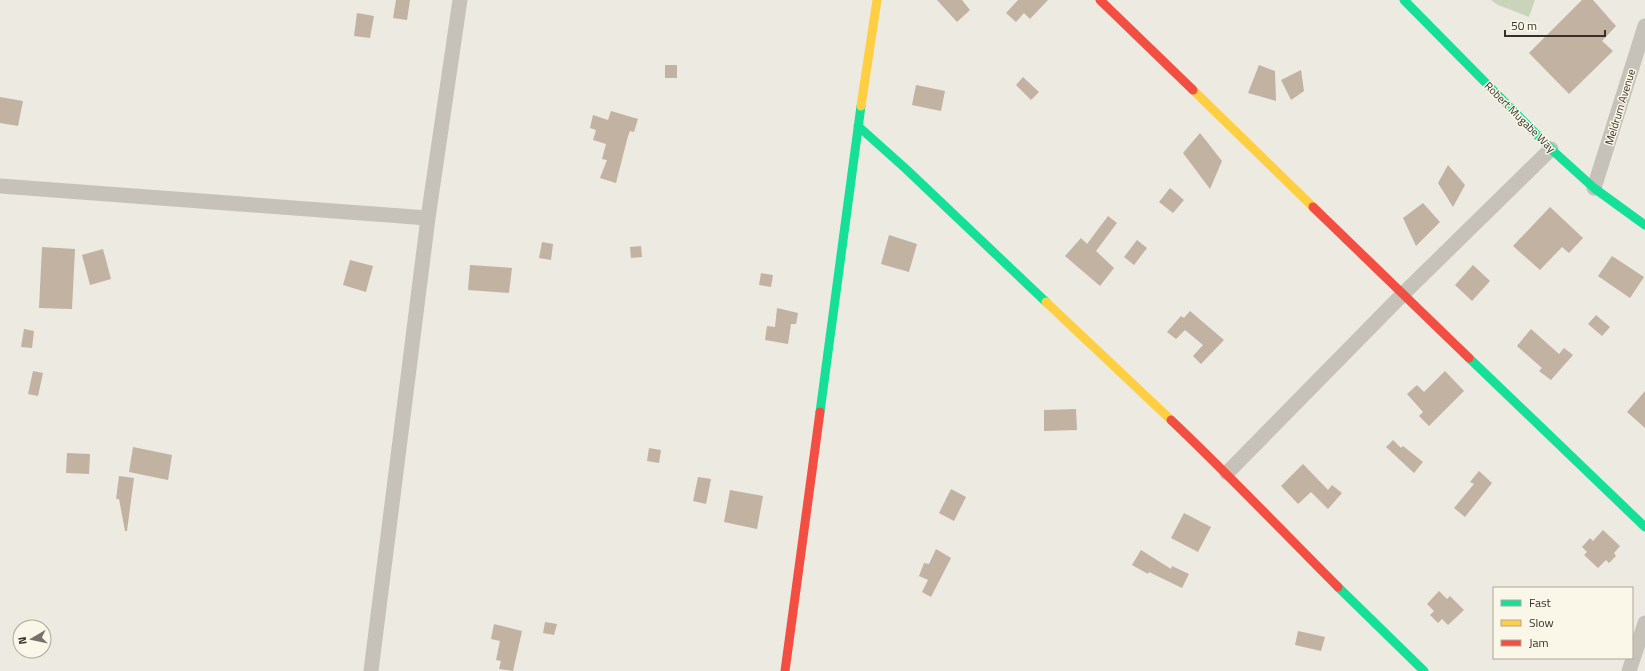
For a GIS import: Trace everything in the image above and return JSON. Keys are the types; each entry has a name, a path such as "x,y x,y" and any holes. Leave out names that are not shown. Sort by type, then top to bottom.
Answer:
{"street":[{"path":"371,671 428,218 460,0"},
{"path":"785,671 858,126 877,0"},
{"path":"1100,0 1645,527"},
{"name":"Robert Mugabe Way","path":"1404,0 1551,149 1594,188 1645,225"},
{"name":"Meldrum Avenue","path":"1594,188 1645,26"},
{"path":"858,126 923,185 1227,474 1273,522 1424,671"},
{"path":"1227,474 1403,294 1551,149"},
{"path":"0,186 428,218"},
{"path":"1629,671 1645,623"}],"green space":[{"path":"1491,0 1535,0 1529,17 1498,5"}],"building":[{"path":"396,0 410,0 407,20 393,18"},
{"path":"937,0 962,0 970,10 957,22"},
{"path":"1018,0 1048,0 1030,19 1024,13 1016,22 1006,13"},
{"path":"1582,0 1593,0 1616,26 1602,41 1613,51 1569,94 1529,53"},
{"path":"357,13 374,16 370,38 354,36"},
{"path":"665,65 677,65 677,78 665,78"},
{"path":"1259,65 1275,71 1276,101 1248,93"},
{"path":"1301,70 1304,91 1291,100 1281,80"},
{"path":"1023,77 1039,92 1031,100 1016,85"},
{"path":"916,85 945,91 941,111 912,105"},
{"path":"0,97 23,101 18,126 0,123"},
{"path":"611,111 638,119 634,132 630,131 628,136 616,183 600,178 607,160 602,159 606,144 593,140 596,130 590,128 593,115 608,120"},
{"path":"1200,133 1222,161 1210,189 1183,153"},
{"path":"1448,165 1465,185 1453,207 1438,183"},
{"path":"1170,188 1184,200 1173,213 1159,202"},
{"path":"1423,203 1440,222 1416,246 1403,218"},
{"path":"1550,207 1583,238 1569,253 1562,247 1540,270 1513,246"},
{"path":"1108,216 1117,223 1096,251 1114,268 1100,286 1065,256 1081,238 1087,244"},
{"path":"889,235 917,244 909,272 881,264"},
{"path":"1137,240 1147,248 1134,265 1124,257"},
{"path":"542,242 553,244 551,260 539,258"},
{"path":"641,246 642,257 631,258 630,247"},
{"path":"42,247 75,249 72,309 39,308"},
{"path":"103,249 111,279 90,285 82,255"},
{"path":"1612,256 1644,277 1630,298 1598,276"},
{"path":"350,260 373,266 366,292 343,285"},
{"path":"470,265 512,268 509,293 468,290"},
{"path":"1473,265 1490,281 1472,301 1455,285"},
{"path":"761,273 773,275 771,287 759,285"},
{"path":"777,308 798,313 796,324 791,324 788,344 765,340 767,326 775,327"},
{"path":"1190,311 1224,340 1201,364 1193,356 1203,345 1185,330 1176,339 1167,332 1181,316 1184,318"},
{"path":"1596,315 1610,327 1602,336 1588,324"},
{"path":"24,329 34,331 32,348 21,347"},
{"path":"1531,329 1559,354 1564,348 1573,355 1551,380 1539,371 1542,368 1517,346"},
{"path":"33,371 43,373 38,396 28,394"},
{"path":"1445,371 1464,391 1429,426 1419,416 1423,412 1407,394 1417,385 1424,392"},
{"path":"1645,391 1645,428 1627,412"},
{"path":"1076,409 1077,430 1044,431 1044,410"},
{"path":"1393,440 1401,448 1403,446 1423,462 1414,473 1386,447"},
{"path":"133,447 172,455 168,480 129,472"},
{"path":"649,448 661,450 659,463 647,461"},
{"path":"67,453 90,454 89,474 66,473"},
{"path":"1303,464 1328,490 1332,485 1342,493 1328,509 1311,492 1298,504 1281,486"},
{"path":"1479,471 1492,483 1465,517 1454,508 1474,484 1470,482"},
{"path":"119,476 134,478 127,531 125,531 119,499 116,499"},
{"path":"698,477 711,479 706,504 693,501"},
{"path":"951,489 966,497 954,521 939,513"},
{"path":"730,490 763,496 757,529 724,522"},
{"path":"1184,513 1211,527 1198,552 1171,538"},
{"path":"1603,530 1620,546 1614,553 1616,556 1609,563 1606,560 1598,568 1584,555 1587,552 1582,547 1590,538 1593,541"},
{"path":"936,549 951,558 931,597 922,592 928,580 919,576 924,563 929,564"},
{"path":"1141,550 1171,569 1172,566 1189,574 1182,588 1149,572 1148,574 1132,565"},
{"path":"1439,591 1447,599 1450,596 1464,610 1448,625 1442,619 1438,623 1430,615 1434,611 1427,604"},
{"path":"545,622 557,624 554,635 543,633"},
{"path":"494,624 522,631 513,671 499,669 501,661 496,660 500,641 491,639"},
{"path":"1298,631 1325,637 1321,651 1295,645"}],"traffic: fast":[{"path":"1404,0 1551,149 1594,188 1645,225"},
{"path":"820,412 861,106"},
{"path":"858,126 906,169 1046,302"},
{"path":"1469,358 1645,527"},
{"path":"1338,587 1424,671"}],"traffic: slow":[{"path":"861,106 877,0"},
{"path":"1193,90 1313,207"},
{"path":"1046,302 1171,420"}],"traffic: jam":[{"path":"1100,0 1193,90"},
{"path":"1313,207 1469,358"},
{"path":"785,671 820,412"},
{"path":"1171,420 1338,587"}]}
